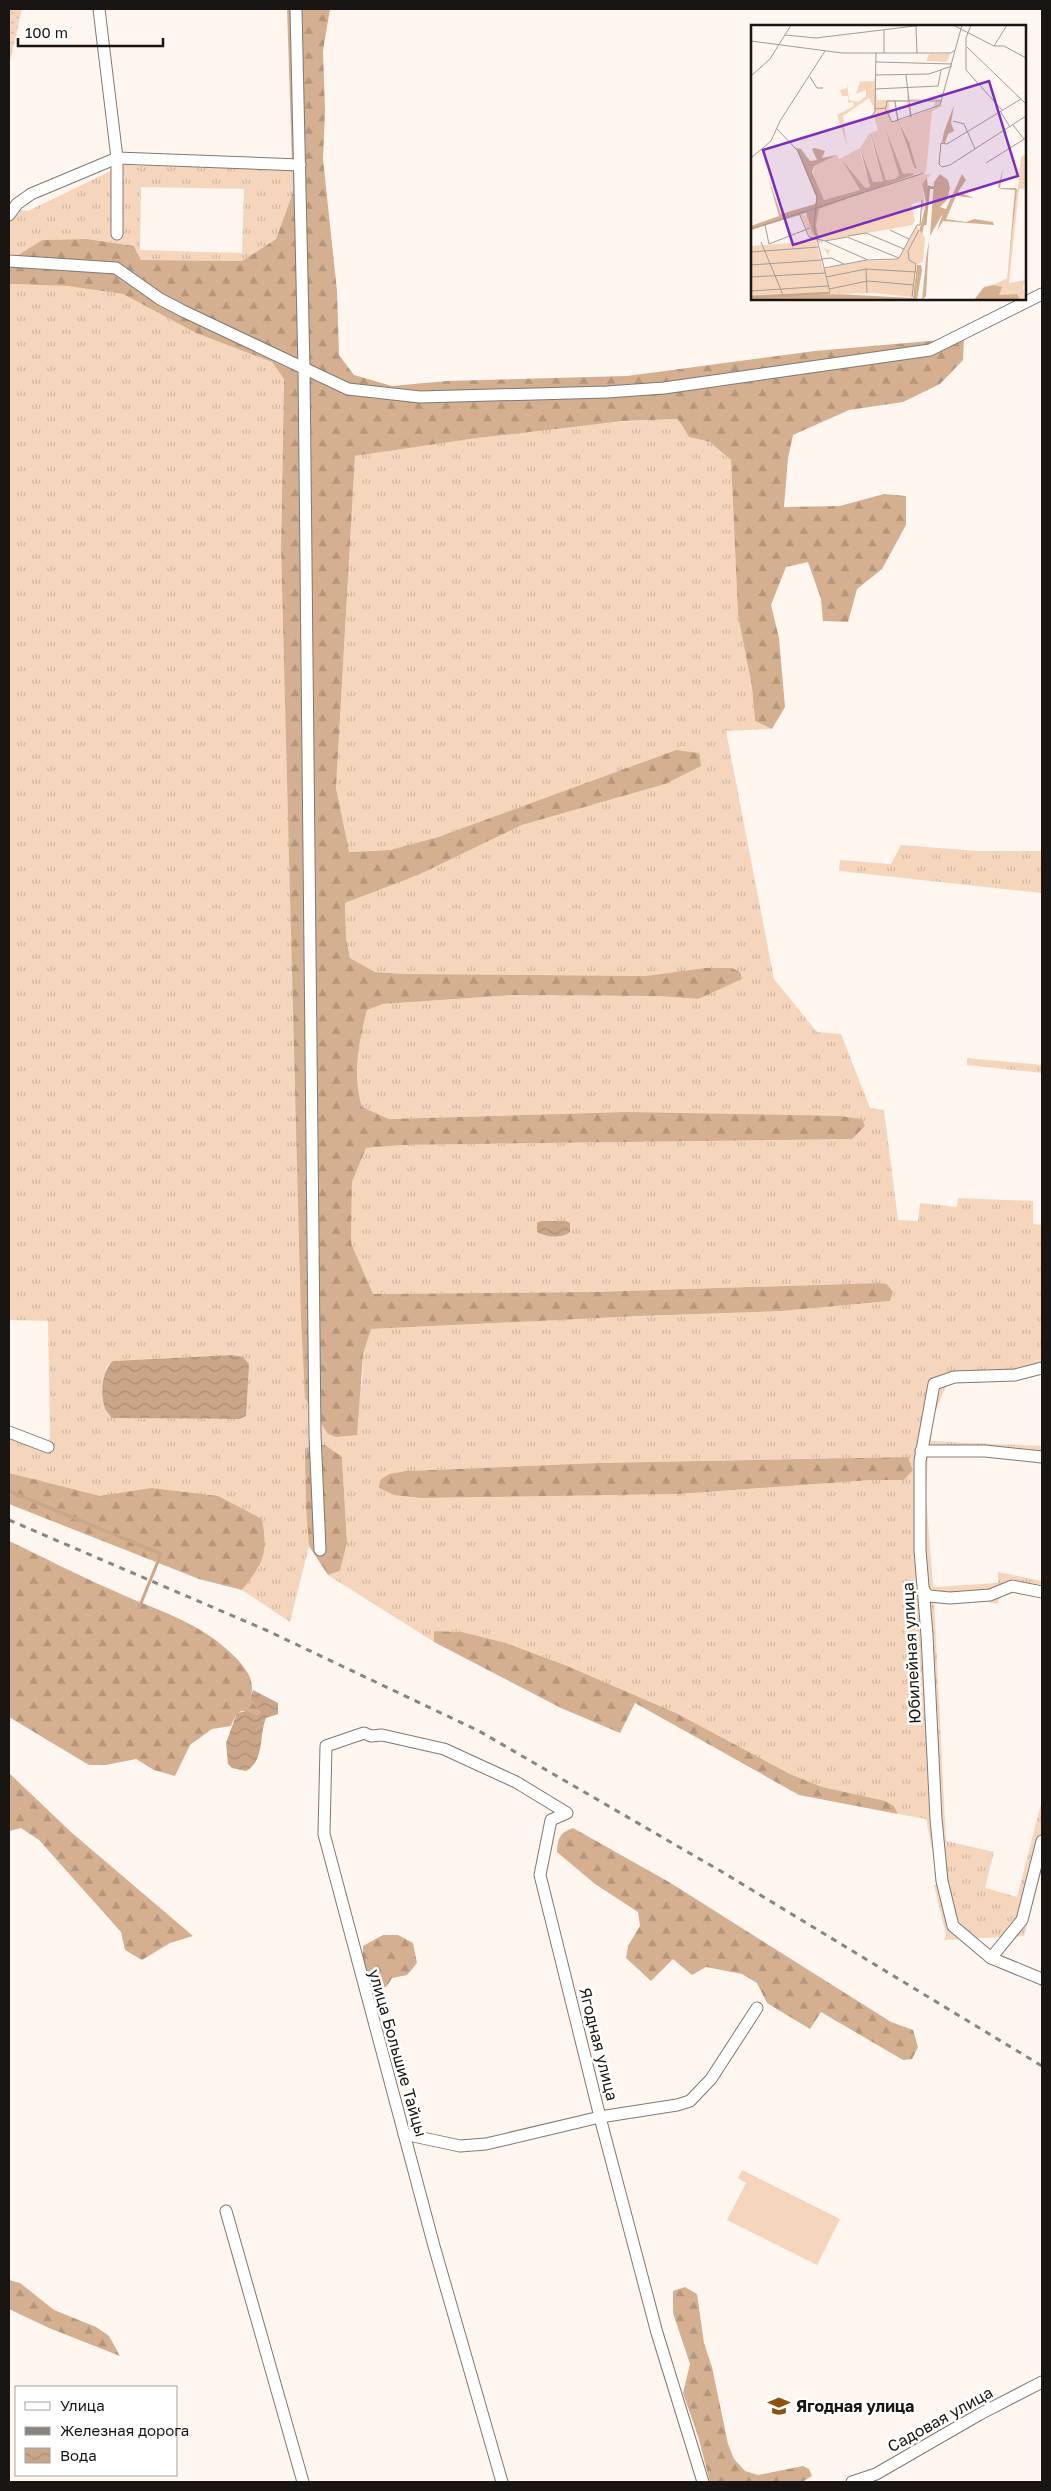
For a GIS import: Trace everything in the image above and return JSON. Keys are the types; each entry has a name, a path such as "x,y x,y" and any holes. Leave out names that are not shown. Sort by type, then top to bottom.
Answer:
{"street":[{"path":"99,9 117,158 117,234"},
{"path":"296,9 304,369 315,1435 320,1550"},
{"path":"9,215 17,204 31,194 117,158 300,165"},
{"path":"9,261 116,268 160,299 183,312 348,389 420,397 607,392 664,388 930,350 1042,294"},
{"name":"Юбилейная улица","path":"1042,1368 1015,1375 954,1377 934,1384 921,1451 920,1550 924,1591 936,1819 942,1881 953,1926 992,1958 1042,1979"},
{"path":"9,1432 48,1447"},
{"path":"921,1451 985,1451 1042,1457"},
{"path":"924,1591 929,1596 950,1598 990,1594 1012,1586 1042,1592"},
{"name":"улица Большие Тайцы","path":"444,1749 382,1735 371,1736 364,1732 326,1746 324,1834 404,2134 502,2482"},
{"name":"Ягодная улица","path":"444,1749 503,1775 567,1813 551,1820 540,1875 600,2117 657,2333 703,2482"},
{"path":"992,1958 1022,1920 1042,1841"},
{"path":"404,2134 460,2146 486,2144 600,2117 677,2105 690,2101 711,2079 757,2008"},
{"path":"226,2211 303,2482"},
{"name":"Садовая улица","path":"852,2482 876,2474 980,2414 1042,2382"}],"green space":[{"path":"9,9 22,9 9,66"},
{"path":"287,9 330,9 323,51 325,111 323,159 337,291 339,355 354,375 392,386 447,381 627,376 815,351 964,338 963,360 940,384 903,402 849,410 793,435 788,458 784,507 840,506 884,494 906,496 906,525 882,569 857,589 848,622 823,621 821,599 808,562 786,567 771,605 779,638 785,707 772,729 755,721 752,687 738,615 731,460 710,442 689,437 678,419 624,421 477,438 355,456 336,788 349,852 390,850 438,837 676,750 699,753 701,766 665,784 522,825 418,875 345,903 346,938 350,958 375,972 405,974 646,976 704,968 732,968 740,972 742,979 698,999 658,996 512,995 383,1004 367,1010 361,1034 357,1083 362,1107 389,1119 624,1112 840,1116 862,1119 865,1126 852,1139 403,1145 366,1148 352,1182 351,1243 373,1294 593,1292 879,1283 887,1284 893,1292 890,1301 782,1311 371,1329 363,1354 357,1435 336,1437 328,1434 305,1398 301,1317 281,550 284,379 272,362 196,333 123,294 67,286 9,284 9,261 42,240 87,239 134,246 141,260 242,261 276,239 293,192"},
{"path":"123,165 292,170 293,192 276,239 242,261 141,260 134,246 87,239 42,240 9,261 9,208 28,211","holes":["141,187 244,189 242,253 140,250"]},
{"path":"9,284 67,286 123,294 196,333 272,362 284,379 281,550 298,1175 362,1388 363,1354 370,1329 782,1311 890,1301 892,1292 887,1284 879,1283 593,1292 373,1294 351,1243 352,1182 366,1148 403,1145 852,1139 624,1112 389,1119 362,1107 359,1095 357,1083 358,1058 367,1010 383,1004 512,995 658,996 698,999 740,972 732,968 704,968 647,976 405,974 375,972 350,958 346,938 345,903 418,875 522,825 665,784 676,750 438,837 390,850 348,852 336,788 355,456 557,428 678,419 689,437 710,442 731,460 738,615 752,687 755,721 772,729 726,731 774,979 817,1032 841,1034 870,1108 884,1110 898,1220 918,1221 920,1203 957,1207 958,1198 1033,1201 1033,1224 1042,1225 1042,1374 948,1382 932,1419 931,1441 1042,1446 1042,1456 928,1452 926,1497 933,1587 998,1583 998,1572 1042,1581 1042,1599 1004,1590 997,1604 973,1599 934,1601 946,1841 994,1852 985,1888 1017,1897 1042,1800 1042,1870 1024,1936 944,1940 946,1935 934,1885 939,1883 926,1819 898,1814 894,1806 822,1787 790,1774 676,1713 565,1665 506,1643 462,1632 434,1631 434,1642 328,1575 340,1571 347,1543 342,1457 306,1508 309,1546 290,1622 242,1590 259,1567 151,1488 100,1497 9,1473 9,1438 39,1449 50,1438 48,1321 9,1320","holes":["232,1355 246,1415 239,1419 112,1418 106,1367 113,1361","908,1457 913,1470 904,1480 872,1480 679,1494 422,1498 407,1471 597,1463"]},
{"path":"901,845 977,851 1042,851 1042,893 839,871 840,860 891,864"},
{"path":"967,1058 1042,1065 1042,1073 967,1065"},
{"path":"311,1445 325,1445 342,1457 347,1543 340,1571 328,1575 309,1546 305,1449"},
{"path":"908,1457 913,1470 904,1480 872,1480 679,1494 422,1498 394,1495 379,1488 380,1480 389,1474 407,1471 597,1463"},
{"path":"9,1473 100,1496 151,1488 218,1496 262,1519 264,1550 260,1565 242,1590 199,1579 9,1504"},
{"path":"9,1541 99,1584 178,1618 209,1635 245,1668 252,1688 250,1699 260,1712 258,1715 247,1711 240,1712 231,1726 212,1729 190,1745 175,1776 154,1770 136,1759 106,1765 89,1765 9,1717"},
{"path":"434,1631 462,1632 506,1643 565,1665 676,1713 790,1774 822,1787 885,1801 894,1806 898,1814 799,1795 635,1703 620,1733 561,1708 434,1642"},
{"path":"9,1773 72,1833 193,1936 170,1943 142,1960 125,1950 121,1932 39,1840 21,1828 9,1831"},
{"path":"573,1828 669,1882 891,2022 913,2030 918,2047 912,2059 903,2060 821,2012 810,2029 767,2003 757,1983 742,1974 706,1967 692,1975 673,1959 651,1981 626,1958 628,1946 640,1926 638,1912 595,1884 557,1852 562,1834"},
{"path":"383,1935 398,1935 413,1943 417,1963 407,1975 392,1978 387,1986 377,1991 372,1989 363,1962 363,1946"},
{"path":"742,2170 840,2219 817,2265 727,2220 746,2183 738,2178"},
{"path":"9,2280 20,2283 54,2310 96,2327 109,2336 120,2356 49,2328 9,2309"},
{"path":"685,2287 697,2294 704,2343 712,2367 728,2444 734,2459 745,2471 758,2475 803,2466 809,2469 812,2476 802,2482 710,2482 698,2436 683,2393 690,2364 673,2313 673,2291"}],"water":[{"path":"541,1221 566,1221 570,1223 570,1232 562,1236 541,1234 537,1232 537,1223"},
{"path":"232,1355 243,1357 249,1364 246,1416 239,1419 112,1418 105,1408 103,1402 104,1376 113,1361"},
{"path":"253,1690 278,1703 278,1714 266,1718 259,1754 252,1767 246,1771 232,1768 228,1764 226,1743 237,1713 247,1711 258,1715 260,1712 250,1699"}],"waterway":[{"path":"9,1491 161,1554 139,1608"}],"railway":[{"path":"9,1520 268,1631 479,1731 724,1873 1042,2066"}],"place":[{"name":"Ягодная улица","path":"779,2406"}]}
